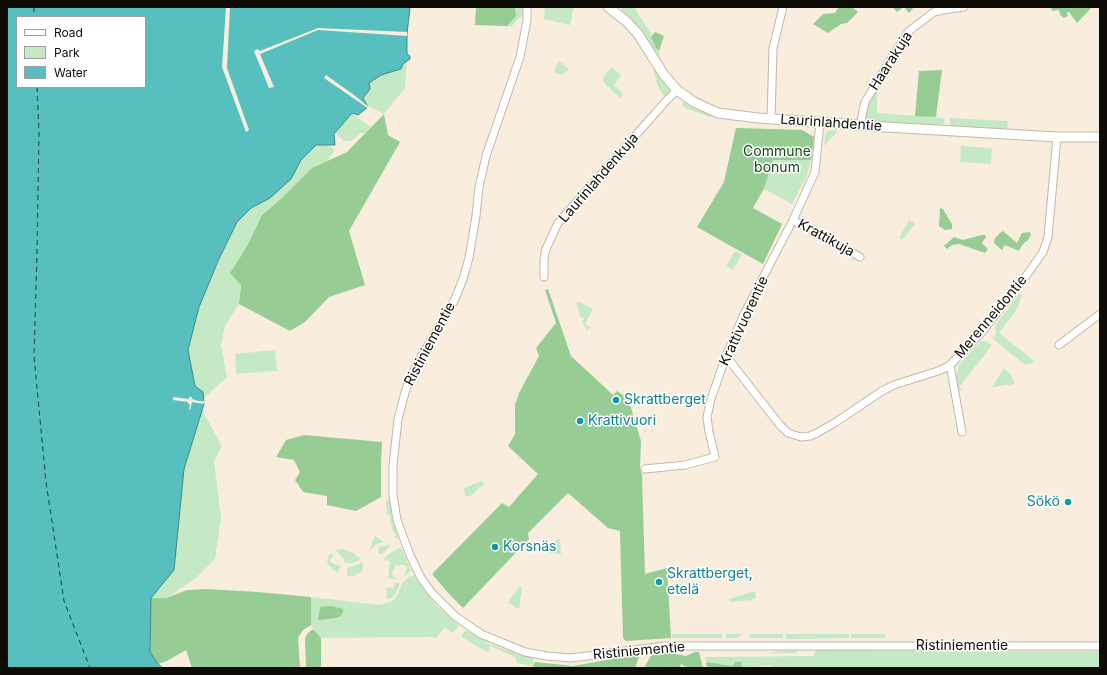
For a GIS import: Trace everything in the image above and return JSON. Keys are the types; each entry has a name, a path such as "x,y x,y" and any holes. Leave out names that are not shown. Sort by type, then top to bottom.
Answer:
{"street":[{"name":"Ristiniementie","path":"527,7 527,20 520,57 486,156 479,187 469,258 463,279 455,299 416,366 406,389 398,419 393,466 393,495 397,520 410,555 421,578 432,593 455,616 481,634 525,652 570,658 664,646 1100,646"},
{"name":"Laurinlahdentie","path":"608,7 627,22 638,34 664,74 677,90 694,102 718,113 861,126 1057,137 1100,137"},
{"path":"771,119 772,48 783,7"},
{"name":"Haarakuja","path":"861,126 865,102 909,31 934,12 964,7"},
{"name":"Laurinlahdenkuja","path":"544,277 543,264 546,250 552,234 560,221 677,90"},
{"name":"Krattivuorentie","path":"645,469 685,465 715,457 709,432 708,411 711,400 726,356 744,314 793,220 815,172 820,122"},
{"name":"Merenneidontie","path":"726,356 779,424 788,433 801,436 810,436 817,433 882,391 894,385 941,370 950,365 981,334 1043,252 1048,237 1057,137"},
{"name":"Krattikuja","path":"793,220 860,257"},
{"path":"1059,345 1100,314"},
{"path":"950,365 962,432"}],"green space":[{"path":"476,7 523,7 523,16 519,18 512,26 475,25"},
{"path":"476,7 515,7 516,16 507,26 475,25"},
{"path":"536,7 574,7 570,25 544,19 545,9"},
{"path":"622,7 635,7 653,36 651,37 659,51 660,59 631,18 621,11"},
{"path":"839,7 852,7 858,12 847,23 841,24 828,33 813,24 823,14 835,13"},
{"path":"892,7 904,7 897,12"},
{"path":"904,7 911,7 913,9 909,13"},
{"path":"1051,7 1092,7 1077,23 1069,12 1067,12 1068,16 1064,18 1060,15 1059,10 1052,11"},
{"path":"655,32 664,36 659,51 651,37"},
{"path":"407,60 405,88 384,114 369,106 345,87"},
{"path":"558,62 562,63 569,69 563,74 554,72"},
{"path":"652,62 669,89 666,98 662,94 657,84"},
{"path":"612,67 621,75 614,85 623,94 620,98 604,83 603,79 606,73"},
{"path":"942,70 936,117 915,116 919,71"},
{"path":"877,89 877,113 945,118 943,126 868,121 865,118 866,108"},
{"path":"684,101 703,112 716,117 707,116 685,108 682,104"},
{"path":"344,108 371,127 365,133 361,133 351,141 344,141 331,129"},
{"path":"384,114 388,135 400,142 349,231 365,285 329,297 305,322 290,331 239,304 241,285 230,273 246,248 262,215 282,198 312,168 347,152"},
{"path":"950,118 1008,121 1007,129 950,126"},
{"name":"Commune bonum","path":"736,128 802,130 814,137 811,160 806,178 792,204 764,189 753,208 782,224 763,264 697,227 724,182"},
{"name":"Commune bonum","path":"736,128 802,130 814,137 811,160 773,160 764,188 753,208 782,224 763,264 697,227 724,182"},
{"path":"828,131 838,131 824,146 825,134"},
{"path":"317,138 335,150 327,161 312,168 282,198 262,215 246,248 230,273 241,285 239,304 225,326 221,345 227,377 204,398 203,392 196,397 183,333 199,259"},
{"path":"961,146 992,148 991,164 960,162"},
{"path":"940,208 943,209 952,224 952,229 945,230 939,226"},
{"path":"909,220 915,224 902,240 899,238"},
{"path":"1003,231 1017,243 1022,233 1030,232 1031,235 1019,251 1005,245 1002,250 994,243 995,238"},
{"path":"985,235 986,237 982,243 988,249 985,253 959,244 952,245 947,249 944,246 954,237 963,240"},
{"path":"735,251 742,254 733,270 726,266"},
{"path":"548,289 571,356 613,395 617,391 628,398 641,441 640,468 642,475 645,574 667,568 671,638 626,641 623,638 620,531 608,528 568,493 528,533 529,539 463,608 432,574 502,503 509,507 538,474 508,446 515,434 515,405 519,393 539,356 536,348 556,323 545,290"},
{"path":"1019,294 1022,294 1018,308 999,333 1033,360 1034,362 1029,364 1024,364 992,338 996,333 995,326"},
{"path":"578,301 593,309 585,324 590,327 587,331 585,330 587,329 584,326 582,320 584,320 583,317 581,318 576,302"},
{"path":"981,341 986,341 992,345 959,387 963,390 959,391 957,389 955,377 957,376 958,366"},
{"path":"275,350 277,371 236,374 235,354"},
{"path":"1004,368 1012,376 1015,384 992,387"},
{"path":"202,410 222,446 214,461 221,518 215,559 195,579 166,598 151,598 147,542"},
{"path":"304,435 382,442 381,497 356,511 327,505 327,496 303,492 295,480 300,472 294,460 276,457 286,440"},
{"path":"482,481 484,484 471,496 465,496 464,489 466,487"},
{"path":"386,500 390,500 392,518 398,538 396,539 394,537 396,535 393,532 389,515 386,515"},
{"path":"375,536 384,542 377,544 369,551"},
{"path":"560,539 561,554 550,553 551,544"},
{"path":"390,546 385,552 380,554 378,552 379,547"},
{"path":"399,548 402,549 411,571 400,580 399,580 388,578 390,561 384,560 385,557","holes":["396,565 404,565 407,567 404,576 399,580 393,576 392,573"]},
{"path":"343,549 353,553 361,559 353,563 345,563 343,558 335,550"},
{"path":"330,553 334,556 330,559 330,562 341,566 337,573 328,564 327,560"},
{"path":"362,562 362,571 354,576 347,576 347,568"},
{"path":"410,576 414,576 439,608 459,625 453,633 445,627 435,639 434,637 321,638 313,629 311,625 311,597 380,605 392,601 398,594 402,583"},
{"path":"394,583 400,583 395,595 390,599 386,598 387,587 394,588"},
{"path":"520,586 522,588 519,608 516,608 508,602"},
{"path":"205,589 311,597 311,625 303,630 298,638 300,668 192,668 186,650 167,661 158,664 150,652 151,598 166,598 187,590"},
{"path":"755,591 756,598 752,600 730,602 729,599"},
{"path":"331,606 343,609 341,616 318,620 320,607"},
{"path":"313,629 321,638 321,668 306,668 305,638"},
{"path":"466,630 490,644 533,658 533,666 517,663 515,657 490,646 488,652 476,646 461,636"},
{"path":"672,634 722,634 722,638 672,638"},
{"path":"726,634 742,634 738,638 726,638"},
{"path":"749,634 783,634 783,638 751,638"},
{"path":"786,634 849,634 849,638 786,639"},
{"path":"851,634 885,634 885,638 851,638"},
{"path":"654,650 686,656 699,652 703,668 687,668 681,664 680,668 644,668"},
{"path":"798,650 796,653 766,654 780,651"},
{"path":"815,651 1100,651 1100,668 771,668 772,665 742,668 740,662 735,662 733,666 706,662 705,657 814,656"},
{"path":"640,654 635,668 532,668 535,662 573,666"},
{"path":"706,662 733,666 735,662 741,662 742,668 707,668"}],"water":[{"path":"7,7 410,7 407,34 407,54 410,56 410,59 403,64 401,69 381,75 369,83 370,89 363,98 368,107 358,115 352,113 334,134 335,145 316,145 301,160 291,179 270,198 251,208 237,222 218,261 199,307 188,350 195,386 203,392 204,404 184,469 174,570 151,598 150,652 158,664 163,668 7,668"}],"pier":[{"path":"226,7 230,7 227,68 249,130 246,132 222,67"},
{"path":"318,28 407,32 407,36 318,30 260,54 274,87 269,88 254,51 257,49 260,51"},
{"path":"326,75 370,108 369,109 324,78"},
{"path":"173,397 189,399 189,397 192,397 192,399 198,401 204,401 204,404 192,402 189,410 190,404 188,404 188,402 173,400"}],"ferry route":[{"path":"34,7 34,16"},
{"path":"37,88 39,133 34,356 46,482 64,601 90,668"}],"place":[{"name":"Skrattberget","path":"616,400"},
{"name":"Krattivuori","path":"580,421"},
{"name":"Sökö","path":"1068,502"},
{"name":"Korsnäs","path":"495,547"},
{"name":"Skrattberget, etelä","path":"659,582"}]}
